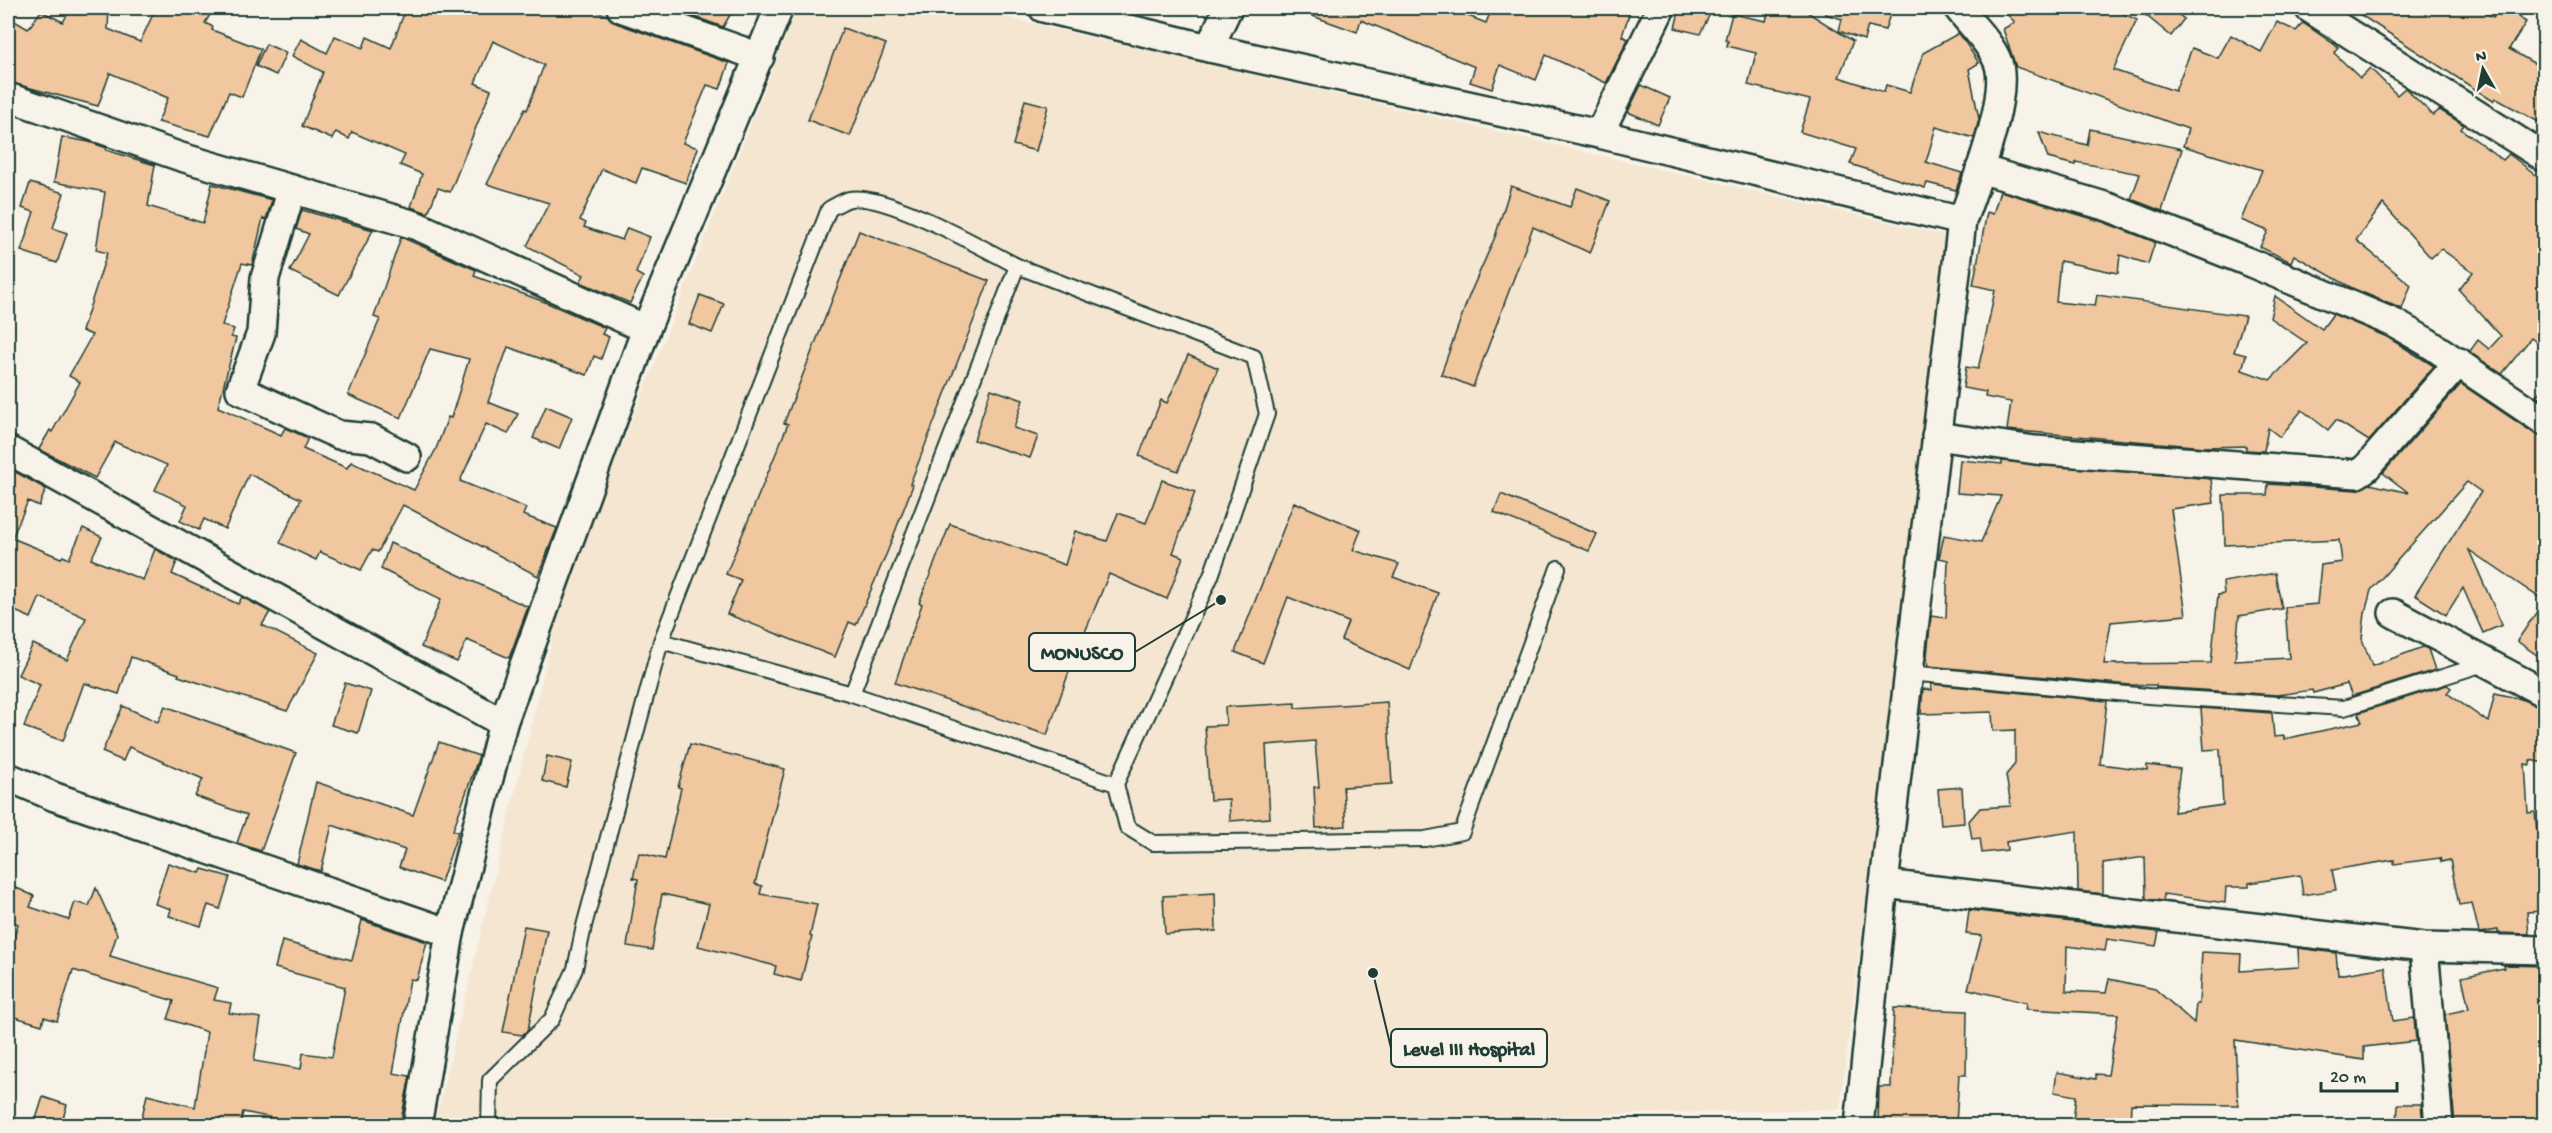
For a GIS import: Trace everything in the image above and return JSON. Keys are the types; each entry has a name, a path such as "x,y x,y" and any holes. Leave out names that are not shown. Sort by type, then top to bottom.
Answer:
{"street":[{"path":"621,8 760,57"},
{"path":"417,1125 450,933 503,723 646,329 779,8"},
{"path":"1043,8 1209,48 1599,134 1962,221"},
{"path":"1209,48 1228,8"},
{"path":"1599,134 1661,8"},
{"path":"1858,1125 1962,221 1995,118 2000,80 1997,60 1958,8"},
{"path":"2309,8 2544,157"},
{"path":"8,97 181,157 415,225 646,329"},
{"path":"1980,169 2108,207 2246,261 2394,323 2459,362 2544,421"},
{"path":"292,189 265,278 261,333 240,390 339,435 371,438 407,457"},
{"path":"1936,436 2035,450 2357,474 2366,468 2459,362"},
{"path":"8,450 503,723"},
{"path":"2393,613 2544,693"},
{"path":"8,777 56,797 450,933"},
{"path":"1884,884 2424,947 2544,950"},
{"path":"2424,947 2439,1125"}],"lane":[{"path":"489,1125 490,1080 552,1019 575,969 584,926 661,641 830,209 850,199 878,202 932,224 1017,266 1254,357 1267,414 1211,576 1116,784 1126,827 1153,843 1425,839 1462,832 1558,568"},
{"path":"852,694 1017,266"},
{"path":"661,641 852,694 1116,784"},
{"path":"1909,673 2148,696 2344,708 2487,663"}],"shaded area":[{"path":"797,8 966,8 1947,236 1840,1109 1137,1126 434,1126 564,590"}],"building":[{"path":"71,8 109,8 108,29 140,42 156,8 214,8 205,23 213,27 212,30 261,49 242,97 229,92 210,136 158,122 168,98 110,73 98,106 8,82 8,17 28,29 41,11 63,22"},
{"path":"406,8 587,8 607,15 616,23 729,63 720,89 707,85 683,143 698,148 686,183 642,168 636,183 602,169 580,220 586,223 584,227 622,240 627,228 650,237 636,273 643,277 630,303 580,282 584,275 527,246 549,203 487,184 525,109 527,110 544,65 493,41 475,83 491,90 450,192 438,188 428,213 411,207 422,174 400,165 405,155 352,132 349,139 336,132 332,139 302,126 323,72 292,56 301,39 327,53 335,36 363,48 367,37 391,48"},
{"path":"690,8 734,8 723,27 687,14"},
{"path":"1297,8 1448,8 1486,23 1492,8 1631,8 1622,36 1628,39 1606,83 1546,55 1536,80 1500,65 1492,89 1470,82 1475,67 1361,20 1357,32 1296,10"},
{"path":"1680,8 1713,8 1700,34 1675,28"},
{"path":"1769,8 1801,8 1853,41 1839,77 1884,92 1886,85 1910,92 1923,53 1959,33 1979,63 1969,69 1979,119 1974,138 1936,127 1926,162 1962,173 1956,190 1927,183 1925,188 1850,164 1856,149 1800,132 1810,100 1748,85 1756,53 1727,46 1728,41 1725,40 1732,14 1766,21"},
{"path":"1826,8 1892,8 1885,30 1868,26 1864,40 1839,31 1842,19 1825,14"},
{"path":"2000,8 2112,8 2137,20 2113,70 2175,91 2192,48 2218,58 2231,35 2261,52 2277,22 2296,31 2303,23 2338,47 2334,53 2360,78 2370,68 2397,95 2405,88 2433,115 2440,110 2464,125 2461,129 2503,160 2509,154 2544,181 2544,348 2531,338 2502,374 2471,353 2470,351 2478,340 2489,349 2501,336 2459,290 2473,272 2441,249 2431,258 2383,204 2356,240 2411,285 2402,309 2352,288 2294,255 2291,262 2260,247 2268,231 2241,220 2262,170 2183,146 2188,129 2016,67 2003,29 2015,22"},
{"path":"2137,8 2170,8 2184,19 2171,36"},
{"path":"2350,8 2478,8 2493,17 2499,8 2524,8 2518,17 2526,22 2509,49 2544,69 2544,125 2495,98 2493,101"},
{"path":"843,28 886,44 850,136 808,120"},
{"path":"266,44 286,53 276,75 256,66"},
{"path":"1641,85 1670,98 1658,125 1628,112"},
{"path":"1025,100 1048,106 1036,151 1013,145"},
{"path":"2090,129 2182,149 2162,211 2131,199 2140,174 2076,162 2075,165 2048,158 2039,132 2087,145"},
{"path":"62,137 89,142 107,148 106,150 155,165 148,206 203,223 212,184 272,200 266,219 263,218 252,265 242,263 222,325 234,329 231,337 236,338 218,407 281,435 285,428 308,438 303,449 347,468 351,462 414,490 436,449 448,417 451,418 469,359 430,349 401,418 348,395 380,319 374,317 401,237 476,270 474,276 545,302 605,328 602,334 609,337 601,359 594,356 587,375 508,347 488,402 518,414 508,434 486,424 460,481 526,508 523,515 557,528 538,576 403,505 378,552 372,550 361,570 320,552 316,560 280,543 301,499 249,474 225,529 204,519 199,530 180,521 187,505 155,490 167,465 115,442 95,478 39,449 50,430 52,432 80,382 69,376 92,335 82,331 107,253 96,250 105,192 54,182"},
{"path":"30,183 64,193 53,228 67,233 57,263 21,251 34,212 22,208"},
{"path":"1511,186 1570,207 1577,188 1610,201 1590,253 1533,227 1473,387 1441,374 1469,296 1495,237"},
{"path":"2000,191 2103,222 2155,242 2148,264 2120,255 2118,273 2060,261 2056,302 2095,306 2097,295 2245,316 2234,352 2246,355 2242,370 2270,380 2307,343 2270,318 2275,296 2322,329 2333,314 2387,337 2434,366 2369,441 2336,420 2328,430 2302,410 2280,437 2268,428 2264,451 2246,450 2246,446 2205,447 2007,430 2011,402 1985,397 1986,392 1963,388 1966,367 1978,369 1995,290 1973,285 1987,212 1993,214"},
{"path":"302,210 373,230 339,295 290,271 309,234 296,229"},
{"path":"859,231 989,281 910,484 913,485 888,550 856,625 849,622 835,657 727,614 741,580 726,574 788,424 784,423"},
{"path":"700,295 724,304 712,333 689,324"},
{"path":"1188,355 1218,368 1178,471 1139,456 1161,400 1167,403"},
{"path":"2461,384 2535,434 2544,436 2544,502 2537,513 2544,518 2544,601 2469,550 2502,625 2483,633 2463,588 2446,615 2415,595 2481,492 2467,482 2371,590 2365,613 2362,639 2372,666 2423,647 2428,649 2435,670 2352,696 2347,684 2313,693 2312,690 2277,695 2130,685 1928,666 1931,616 1946,618 1948,560 1939,558 1944,535 1981,542 2001,496 1957,493 1960,460 2002,464 2002,461 2211,479 2214,503 2171,509 2186,615 2111,622 2104,664 2211,663 2218,595 2224,594 2223,582 2275,573 2282,609 2239,616 2235,661 2289,658 2285,607 2317,604 2321,565 2342,562 2339,540 2225,545 2223,495 2267,495 2268,484 2356,490 2370,484 2409,493 2383,473"},
{"path":"2544,386 2544,402 2536,396"},
{"path":"991,389 1023,400 1014,428 1038,436 1030,458 974,440"},
{"path":"546,406 572,417 559,449 533,438"},
{"path":"12,470 46,489 39,506 28,501 12,538 61,558 63,556 69,559 83,528 102,537 91,559 143,580 155,549 177,561 172,574 238,604 242,597 270,612 262,625 318,653 287,711 178,676 179,674 131,657 119,694 84,683 63,741 24,727 40,685 18,675 33,644 67,660 86,618 40,597 31,618 8,608 8,480"},
{"path":"1162,480 1195,492 1173,553 1183,557 1167,599 1109,574 1071,666 1047,735 895,683 922,604 919,603 950,524 1065,565 1075,531 1107,541 1118,513 1146,523"},
{"path":"1501,494 1597,534 1589,551 1494,512"},
{"path":"1294,502 1361,530 1353,550 1399,564 1393,577 1438,593 1410,670 1341,640 1348,622 1288,597 1263,663 1235,652"},
{"path":"390,543 528,607 509,658 467,640 457,662 421,647 441,599 381,569"},
{"path":"2544,601 2544,660 2517,641"},
{"path":"345,683 371,691 358,733 331,725"},
{"path":"1931,684 2107,701 2100,764 2147,770 2147,765 2180,769 2174,812 2223,805 2220,749 2204,750 2201,708 2272,713 2274,737 2284,736 2284,739 2362,722 2358,713 2447,685 2451,688 2447,693 2488,722 2495,693 2521,699 2544,709 2544,763 2530,760 2530,765 2525,764 2528,813 2535,812 2537,831 2544,830 2544,911 2527,912 2529,934 2498,933 2498,930 2479,933 2472,903 2459,905 2450,860 2441,862 2440,858 2394,864 2394,860 2332,870 2336,890 2303,895 2300,875 2249,883 2249,887 2226,887 2225,903 2164,894 2163,901 2146,899 2145,857 2103,863 2103,894 2078,891 2077,831 2006,842 2007,850 1982,853 1980,838 1972,839 1969,821 1980,808 2011,806 2006,775 2015,764 2015,730 1993,731 1992,712 1921,714 1923,689 1932,690"},
{"path":"1387,702 1392,784 1343,787 1346,826 1316,828 1314,787 1319,787 1315,741 1266,745 1270,818 1230,821 1229,799 1210,800 1205,726 1226,725 1225,707 1295,703 1295,708"},
{"path":"123,706 158,722 165,706 296,753 261,851 237,843 247,815 195,796 203,779 129,747 123,761 102,752"},
{"path":"439,742 479,756 453,830 458,832 441,882 399,867 405,850 332,825 321,871 297,864 316,782 413,815"},
{"path":"690,744 785,769 755,884 762,886 760,894 817,904 810,936 812,937 801,981 774,974 776,966 698,946 709,904 662,894 652,950 627,946 638,879 633,878 639,853 665,859 681,788 678,787"},
{"path":"547,756 572,762 566,787 542,781"},
{"path":"1962,787 1964,823 1941,825 1938,789"},
{"path":"168,863 200,873 202,869 230,877 220,909 208,905 201,926 169,916 171,909 155,904"},
{"path":"8,884 34,896 30,907 69,920 75,902 89,906 96,888 117,934 110,956 218,988 214,1000 231,1003 229,1013 261,1018 254,1061 301,1069 303,1053 332,1057 345,987 275,968 282,941 352,960 362,920 427,942 417,980 410,979 393,1073 410,1076 400,1125 287,1125 288,1121 243,1112 240,1125 140,1125 147,1095 195,1107 207,1032 168,1019 174,1001 73,970 57,1021 44,1017 42,1025 8,1015 8,957 18,924 8,920"},
{"path":"1215,893 1216,931 1165,934 1163,896"},
{"path":"1969,910 2159,932 2156,946 2107,939 2105,951 2067,946 2066,991 2106,993 2109,979 2155,989 2194,1023 2196,1004 2199,1004 2202,952 2241,954 2240,971 2299,967 2298,948 2336,953 2338,975 2385,967 2393,1021 2414,1018 2416,1041 2364,1047 2364,1060 2235,1040 2238,1105 2131,1104 2130,1124 2073,1121 2076,1096 2054,1092 2057,1072 2096,1079 2096,1074 2108,1075 2118,1014 2026,1009 2027,1003 1968,989 1982,936 1966,934"},
{"path":"524,926 547,930 528,1030 522,1035 503,1032"},
{"path":"2503,965 2544,966 2544,1125 2455,1125 2445,1014 2469,1009 2462,977 2504,968"},
{"path":"1894,1008 1967,1011 1966,1075 1959,1075 1956,1125 1878,1124 1879,1087 1891,1087"},
{"path":"43,1097 67,1105 61,1125 34,1125"},
{"path":"2398,1104 2421,1104 2423,1125 2397,1125"}],"place":[{"name":"MONUSCO","path":"1221,600"},
{"name":"Level III Hospital","path":"1373,973"}]}
